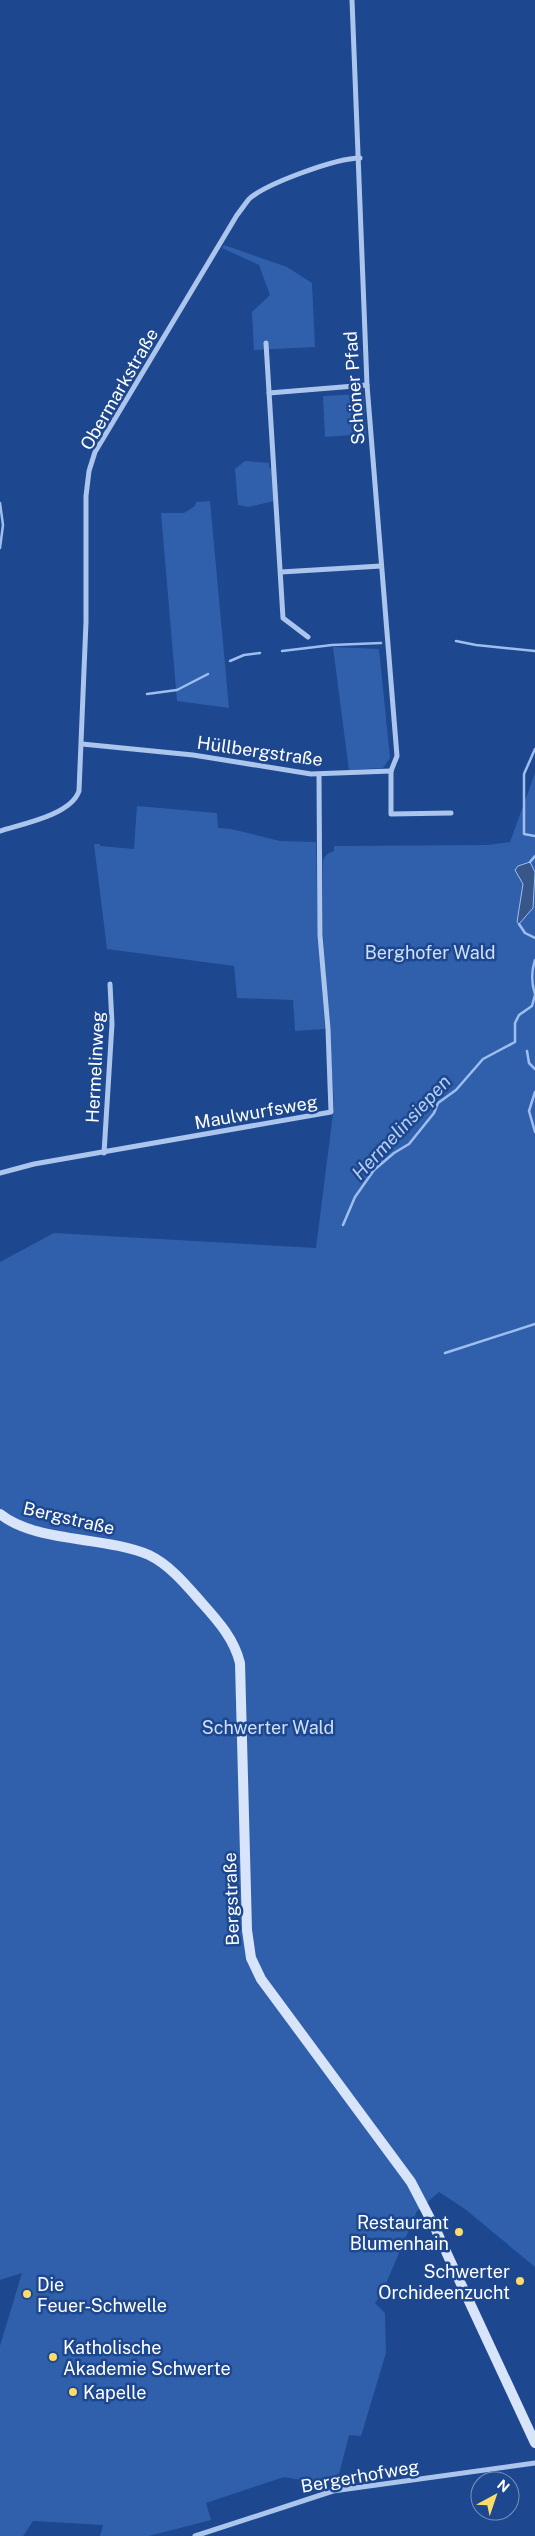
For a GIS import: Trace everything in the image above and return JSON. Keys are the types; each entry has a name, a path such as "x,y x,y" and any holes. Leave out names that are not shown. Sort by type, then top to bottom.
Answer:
{"main road":[{"name":"Bergstraße","path":"0,1514 24,1527 114,1545 150,1555 166,1566 186,1586 233,1643 240,1664 247,1930 251,1958 261,1978 410,2182 434,2228 535,2443"}],"street":[{"name":"Schöner Pfad","path":"352,0 360,158 367,385 397,756 391,771"},
{"name":"Obermarkstraße","path":"0,831 58,812 75,800 80,786 86,496 89,471 95,452 237,215 249,200 306,172 349,158 360,158"},
{"path":"266,342 284,621 308,637"},
{"path":"269,394 367,385"},
{"path":"281,572 381,566"},
{"name":"Hüllbergstraße","path":"82,744 193,754 319,775 391,771"},
{"path":"391,771 391,814 452,813"},
{"name":"Maulwurfsweg","path":"0,1173 34,1164 331,1112 328,1030 320,935 319,775"},
{"name":"Hermelinweg","path":"104,1153 112,1024 110,984"},
{"name":"Bergerhofweg","path":"195,2536 333,2491 535,2463"}],"green space":[{"path":"224,245 287,267 312,283 315,347 254,350 252,312 270,295 259,265 222,248"},
{"path":"360,394 364,397 366,434 325,437 323,396"},
{"path":"245,461 269,463 269,468 272,468 274,501 249,507 238,505 235,469"},
{"path":"210,501 229,708 177,701 161,513 184,513 195,506 196,502"},
{"path":"333,647 379,649 390,758 383,768 349,770"},
{"name":"Schwerter Wald","path":"535,773 535,2267 465,2209 439,2192 417,2211 381,2295 375,2303 385,2313 386,2353 361,2436 349,2435 339,2474 313,2482 284,2477 206,2503 211,2520 149,2536 100,2536 103,2525 33,2521 23,2536 0,2536 0,2346 22,2273 0,2280 0,1262 54,1233 316,1248 334,1106 323,934 323,860 327,854 334,851 334,846 488,845 510,842"},
{"path":"137,806 217,813 218,828 231,829 280,841 316,842 318,935 325,1029 295,1031 293,1000 237,998 234,966 107,949 94,844 134,849"}],"shaded area":[{"path":"530,862 535,872 533,908 519,924 517,922 523,884 515,870 518,866"}],"waterway":[{"path":"0,503 3,525 0,548"},
{"path":"456,641 535,651"},
{"path":"282,651 332,645 381,643"},
{"path":"230,661 244,655 260,653"},
{"path":"147,694 177,690 208,674"},
{"path":"535,749 524,774 524,834 535,836"},
{"path":"530,862 535,856"},
{"path":"519,924 525,933 535,938"},
{"path":"535,960 532,977 535,994"},
{"name":"Hermelinsiepen","path":"343,1225 355,1197 374,1170 394,1153 409,1144 434,1113 438,1103 456,1090 483,1059 515,1042 515,1023 519,1015 532,1006 535,995"},
{"path":"527,1051 529,1063 535,1069"},
{"path":"535,1092 529,1111 535,1132"},
{"path":"445,1353 535,1324"}],"place":[{"name":"Restaurant Blumenhain","path":"459,2232"},
{"name":"Schwerter Orchideenzucht","path":"520,2281"},
{"name":"Die Feuer-Schwelle","path":"27,2294"},
{"name":"Katholische Akademie Schwerte","path":"53,2357"},
{"name":"Kapelle","path":"73,2392"}],"park label":[{"name":"Berghofer Wald","path":"430,952"}]}
